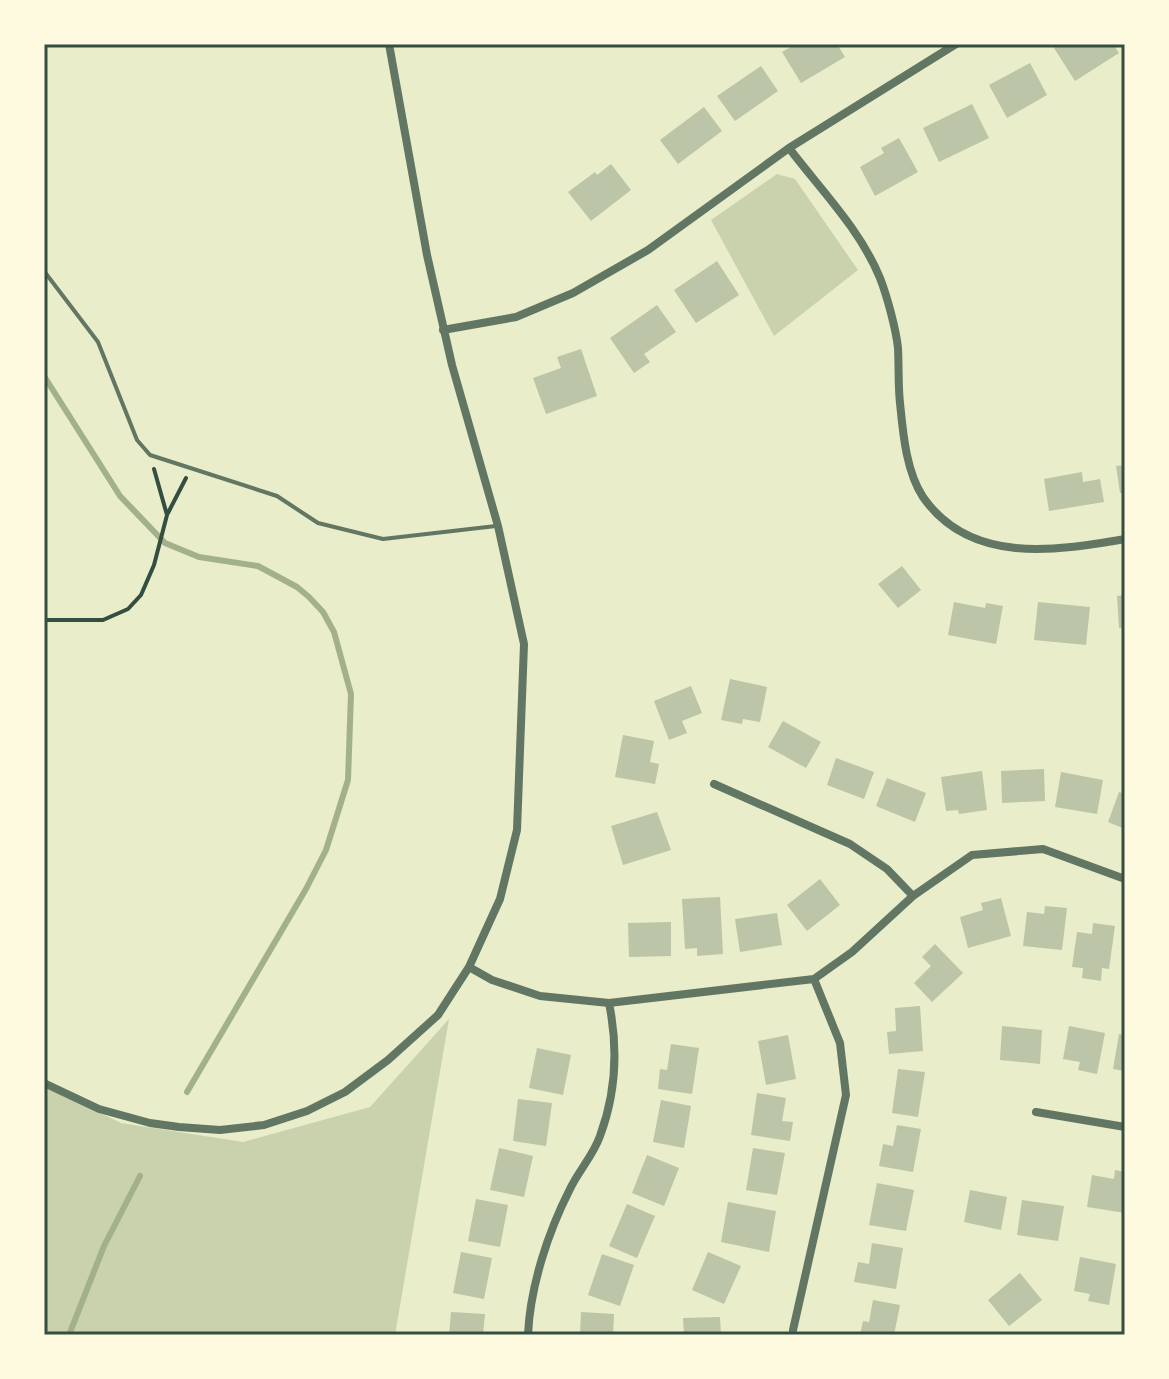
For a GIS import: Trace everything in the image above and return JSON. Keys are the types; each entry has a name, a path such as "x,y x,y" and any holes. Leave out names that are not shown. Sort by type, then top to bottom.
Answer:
{"street":[{"path":"44,1083 57,1092 99,1109 150,1123 220,1130 264,1125 307,1111 345,1092 388,1060 438,1015 469,967 500,899 517,830 524,644 498,526 443,330 389,44"},
{"path":"443,330 516,317 573,293 648,250 789,148 956,44"},
{"path":"789,148 857,236 880,278 897,345 900,401 909,462 922,496 954,528 1014,550 1067,548 1125,539"},
{"path":"714,784 850,844 887,869 913,896"},
{"path":"469,967 492,980 540,996 609,1003 814,979 852,952 913,896 972,855 1043,849 1125,879"},
{"path":"793,1330 846,1095 840,1043 814,979"},
{"path":"528,1335 536,1273 570,1189 591,1156 606,1116 615,1042 609,1003"},
{"path":"1036,1112 1125,1127"}],"lane":[{"path":"44,271 98,342 137,440 150,455 277,496 318,523 383,539 498,526"}],"path":[{"path":"150,455 167,515"},
{"path":"44,620 103,620 128,609 141,595 167,515 191,470"}],"green space":[{"path":"777,174 795,179 858,270 774,336 711,220"},
{"path":"449,1019 395,1335 44,1335 44,1086 121,1123 243,1142 370,1107"}],"building":[{"path":"796,44 837,44 845,57 801,83 782,52"},
{"path":"1061,44 1113,44 1119,53 1075,81 1054,48"},
{"path":"1030,63 1047,95 1007,118 989,85"},
{"path":"761,66 778,91 735,121 717,96"},
{"path":"972,104 989,138 939,162 923,128"},
{"path":"704,107 722,131 678,164 660,140"},
{"path":"899,138 918,172 875,196 860,167 884,153 881,148"},
{"path":"611,164 631,190 591,221 568,192"},
{"path":"717,261 739,295 696,323 674,290"},
{"path":"657,305 676,332 644,354 650,362 634,373 610,338"},
{"path":"581,349 597,396 546,414 533,378 561,368 557,357"},
{"path":"1125,465 1125,493 1120,493 1116,466"},
{"path":"1082,472 1083,482 1100,479 1104,502 1049,511 1044,479"},
{"path":"902,566 921,590 898,608 878,584"},
{"path":"1125,595 1125,628 1119,628 1117,596"},
{"path":"954,602 985,608 986,603 1003,606 996,644 948,635"},
{"path":"1038,602 1090,607 1086,645 1034,640"},
{"path":"730,679 767,687 760,722 743,719 742,724 721,720"},
{"path":"691,686 702,713 682,721 687,733 669,740 654,701"},
{"path":"783,721 821,742 806,768 768,747"},
{"path":"623,735 654,741 650,762 659,764 655,784 615,777"},
{"path":"836,758 874,772 864,799 827,785"},
{"path":"1044,769 1045,801 1002,803 1001,771"},
{"path":"982,771 987,810 959,814 958,810 946,811 941,777"},
{"path":"1061,772 1103,780 1097,814 1055,807"},
{"path":"887,778 926,793 915,822 876,806"},
{"path":"1119,792 1125,794 1125,829 1108,822"},
{"path":"657,812 671,850 623,865 611,826"},
{"path":"820,879 840,905 807,931 787,905"},
{"path":"720,897 723,954 697,956 697,948 685,949 682,899"},
{"path":"1001,898 1011,936 968,948 960,917 983,910 981,903"},
{"path":"1045,906 1067,908 1062,950 1023,946 1027,912 1044,914"},
{"path":"777,913 782,945 740,952 735,919"},
{"path":"671,922 671,956 629,957 628,923"},
{"path":"1093,923 1115,926 1109,969 1102,968 1101,981 1082,978 1083,968 1072,967 1077,932 1092,934"},
{"path":"935,944 963,973 932,1002 914,983 931,966 922,957"},
{"path":"920,1006 923,1051 889,1054 887,1032 896,1031 895,1008"},
{"path":"1002,1026 1042,1030 1040,1064 1000,1060"},
{"path":"1069,1026 1105,1033 1097,1074 1078,1070 1080,1062 1063,1059"},
{"path":"1119,1034 1125,1035 1125,1071 1113,1069"},
{"path":"788,1035 796,1079 766,1085 758,1041"},
{"path":"671,1044 699,1048 692,1094 658,1089 660,1069 667,1070"},
{"path":"537,1048 571,1055 563,1095 529,1088"},
{"path":"898,1069 925,1072 918,1117 892,1113"},
{"path":"757,1093 786,1098 782,1121 793,1122 790,1141 751,1135"},
{"path":"518,1099 552,1103 546,1146 513,1141"},
{"path":"661,1100 691,1106 684,1148 653,1142"},
{"path":"897,1125 921,1129 913,1172 879,1166 883,1144 893,1146"},
{"path":"499,1148 533,1156 524,1197 490,1190"},
{"path":"753,1148 785,1153 777,1195 746,1190"},
{"path":"647,1155 679,1168 664,1206 632,1193"},
{"path":"1115,1170 1125,1172 1125,1213 1087,1207 1092,1175 1114,1179"},
{"path":"877,1183 914,1190 906,1231 869,1225"},
{"path":"970,1190 1007,1197 1001,1230 964,1222"},
{"path":"476,1199 508,1205 500,1247 468,1241"},
{"path":"1022,1200 1064,1206 1058,1241 1017,1235"},
{"path":"728,1202 776,1211 769,1252 721,1242"},
{"path":"627,1204 655,1216 637,1258 609,1246"},
{"path":"872,1243 903,1248 896,1289 854,1282 858,1262 869,1264"},
{"path":"461,1252 492,1258 484,1299 453,1293"},
{"path":"708,1252 741,1266 724,1304 692,1290"},
{"path":"602,1254 634,1265 620,1306 588,1295"},
{"path":"1080,1257 1116,1264 1109,1305 1088,1301 1090,1294 1074,1291"},
{"path":"1020,1273 1042,1300 1009,1326 988,1300"},
{"path":"873,1300 900,1305 894,1335 860,1335 863,1321 869,1322"},
{"path":"451,1312 485,1314 483,1335 449,1335"},
{"path":"581,1312 614,1314 613,1335 580,1335"},
{"path":"720,1317 721,1335 684,1335 683,1318"}],"waterway":[{"path":"44,376 120,496 165,543 199,557 258,566 309,597 323,612 334,632 351,694 348,780 326,850 187,1092"},
{"path":"69,1335 104,1246 140,1176"}]}
